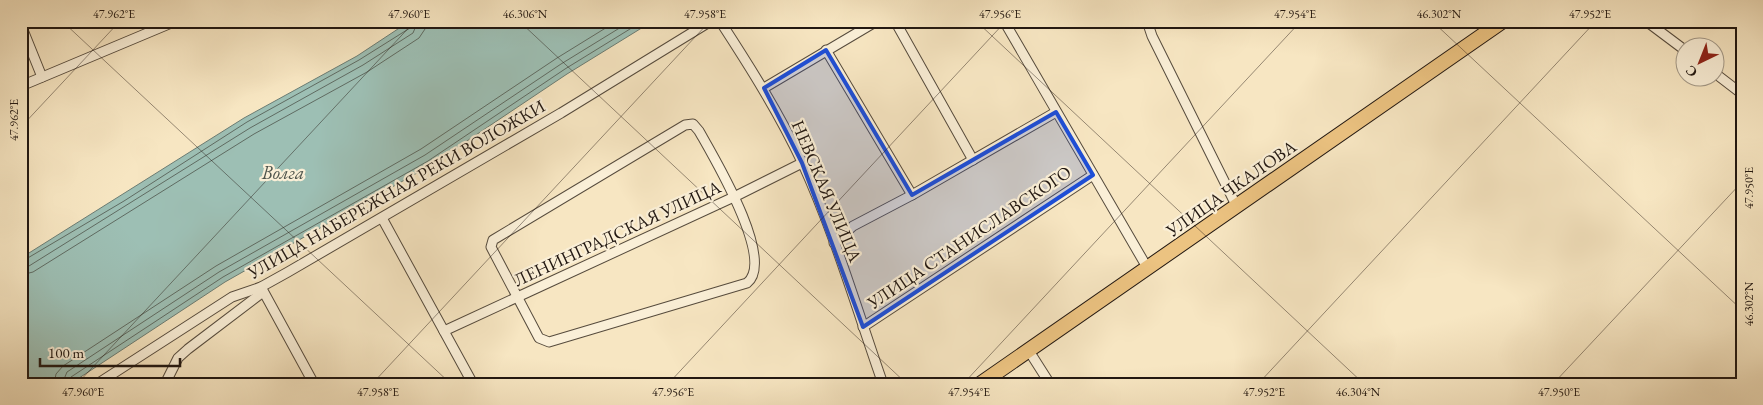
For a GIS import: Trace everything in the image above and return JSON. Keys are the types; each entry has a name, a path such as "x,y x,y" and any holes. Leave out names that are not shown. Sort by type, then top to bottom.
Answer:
{"main road":[{"name":"УЛИЦА ЧКАЛОВА","path":"980,384 1503,21"}],"street":[{"path":"21,86 176,21"},
{"name":"УЛИЦА НАБЕРЕЖНАЯ РЕКИ ВОЛОЖКИ","path":"98,384 232,297 262,290 561,113 710,21"},
{"name":"НЕВСКАЯ УЛИЦА","path":"720,21 764,88 802,163 834,243 883,384"},
{"path":"764,88 877,21"},
{"path":"895,21 973,160"},
{"path":"1004,21 1148,269"},
{"path":"1148,21 1152,36 1236,207"},
{"path":"1646,21 1676,44"},
{"path":"21,26 42,77"},
{"path":"826,50 912,195"},
{"path":"1726,82 1742,94"},
{"path":"834,243 853,226 912,195 1056,112"},
{"path":"692,124 699,130 736,196 756,261 755,273 747,283 549,342 537,336 517,296 491,247 493,240 685,125 692,124"},
{"name":"ЛЕНИНГРАДСКАЯ УЛИЦА","path":"444,331 736,196 802,163"},
{"name":"УЛИЦА СТАНИСЛАВСКОГО","path":"863,327 1093,175"},
{"path":"382,218 473,384"},
{"path":"165,384 178,358 188,348 262,290 314,384"},
{"path":"1029,351 1050,384"}],"highlighted area":[{"path":"826,50 912,195 1056,112 1093,175 863,327 802,163 764,88"}],"water":[{"name":"Волга","path":"410,21 653,21 567,74 431,165 225,282 70,384 21,384 21,258 244,118 357,56"}]}
